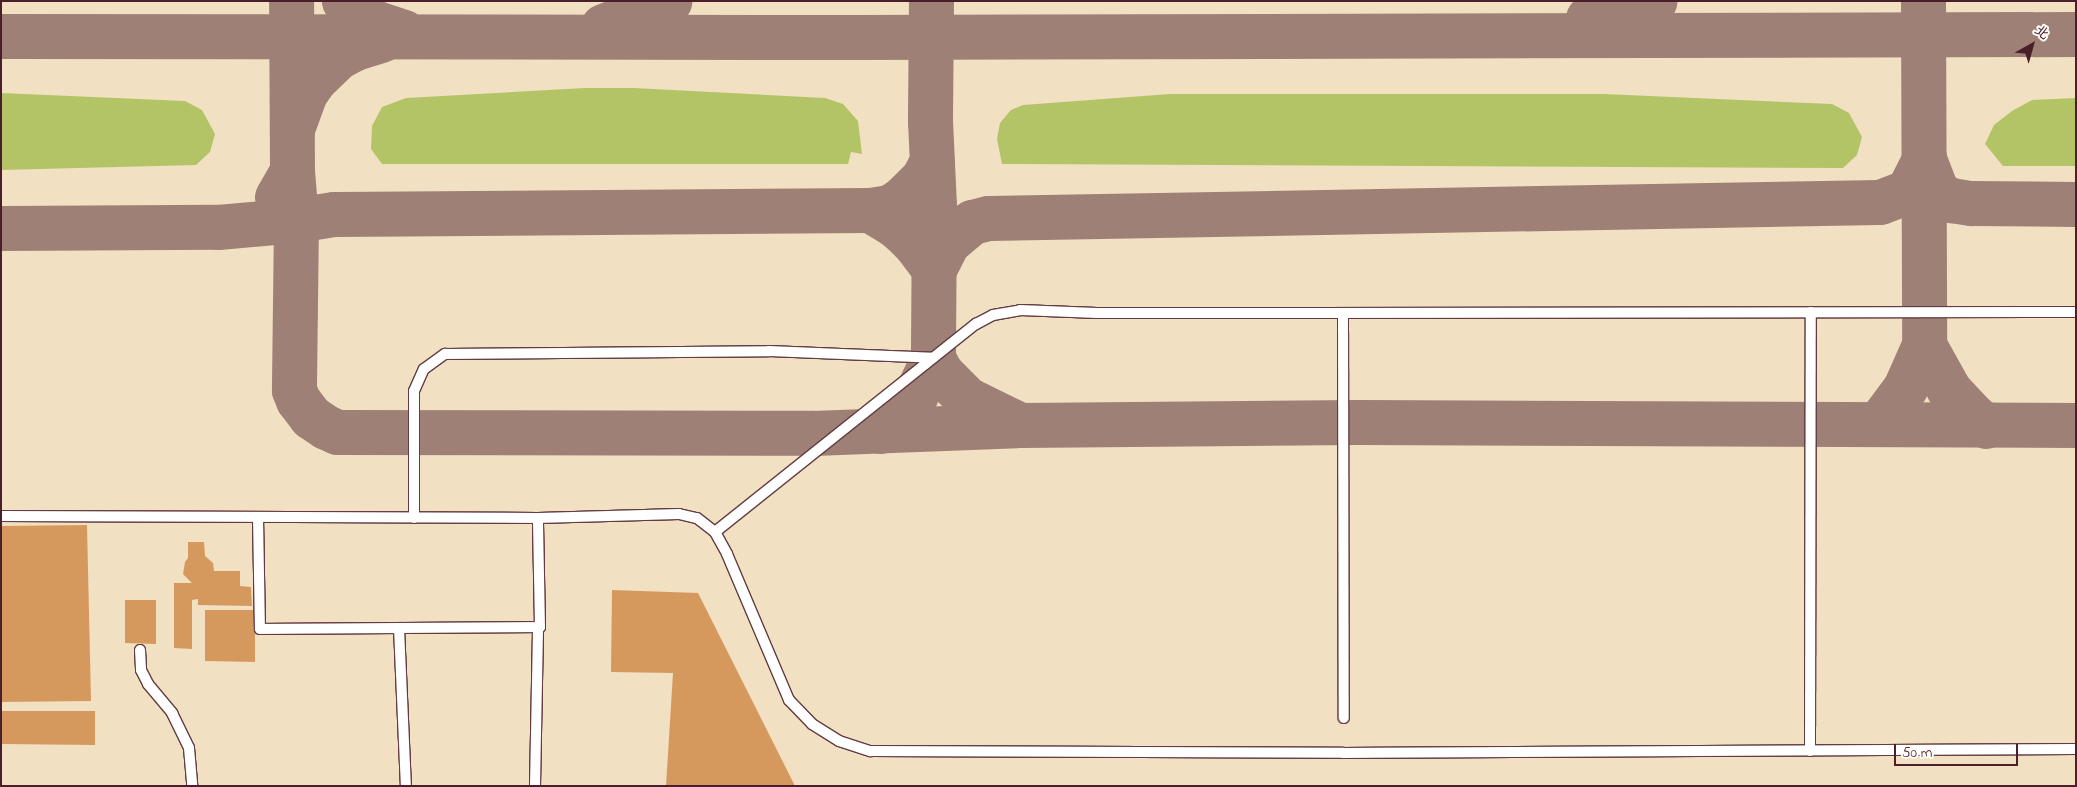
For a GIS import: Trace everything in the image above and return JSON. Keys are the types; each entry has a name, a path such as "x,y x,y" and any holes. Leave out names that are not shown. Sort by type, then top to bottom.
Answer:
{"lane":[{"path":"715,532 976,324 993,315 1020,310 1097,313 2076,312"},
{"path":"1810,750 1811,312"},
{"path":"1343,313 1344,718"},
{"path":"414,518 414,392 424,369 446,354 769,351 933,358"},
{"path":"1,516 538,518 679,514 697,518 715,532 727,554 789,700 812,724 839,741 870,750 1343,753 2076,749"},
{"path":"258,517 260,629 538,627"},
{"path":"535,786 538,627 540,627 538,518"},
{"path":"399,628 406,786"},
{"path":"140,650 142,670 148,684 172,713 189,748 192,786"}],"green space":[{"path":"585,88 634,88 825,98 843,104 858,121 862,154 851,152 848,164 382,164 371,149 372,126 382,107 406,98"},
{"path":"1,93 185,101 202,110 215,134 210,152 196,165 1,170"},
{"path":"1170,94 1604,94 1832,104 1849,113 1862,137 1857,155 1843,168 1002,164 997,139 1000,123 1011,110 1023,105"},
{"path":"2076,98 2076,166 2003,166 1985,144 1994,125 2012,111 2032,100"}],"building":[{"path":"87,525 91,701 1,702 1,526"},
{"path":"188,542 204,542 205,556 213,563 214,571 240,571 240,586 251,587 252,606 198,605 198,599 192,600 192,649 174,648 174,583 192,583 183,574 185,562 188,558"},
{"path":"612,590 698,593 795,786 666,786 673,673 611,672"},
{"path":"125,600 156,600 156,644 125,643"},
{"path":"205,610 255,610 255,662 205,661"},
{"path":"1,711 95,711 95,745 1,744"}],"taxiway":[{"path":"277,197 292,171 291,1"},
{"path":"344,1 376,23 404,32"},
{"path":"603,26 669,1"},
{"path":"931,1 930,121 934,205 933,358"},
{"path":"1588,18 1624,11 1654,1"},
{"path":"1923,1 1924,345"},
{"path":"1,36 856,37 2076,34"},
{"path":"293,126 305,93 314,80 338,57 355,48 381,40"},
{"path":"1924,159 1937,193 1951,200 1971,203 2076,204"},
{"path":"870,210 903,232 934,269 948,242 972,222 988,218 1880,202 1908,191 1924,159"},
{"path":"1,228 218,227 296,220 334,214 870,210 890,207 902,199 923,178 932,161"},
{"path":"292,171 296,220 294,390 298,400 311,417 337,432 813,433 1020,425 1360,422 2076,425"},
{"path":"1879,423 1905,388 1924,345 1949,390 1971,414 1986,426"},
{"path":"880,431 895,421 913,401 933,358 941,373 967,399 1018,424"}]}
